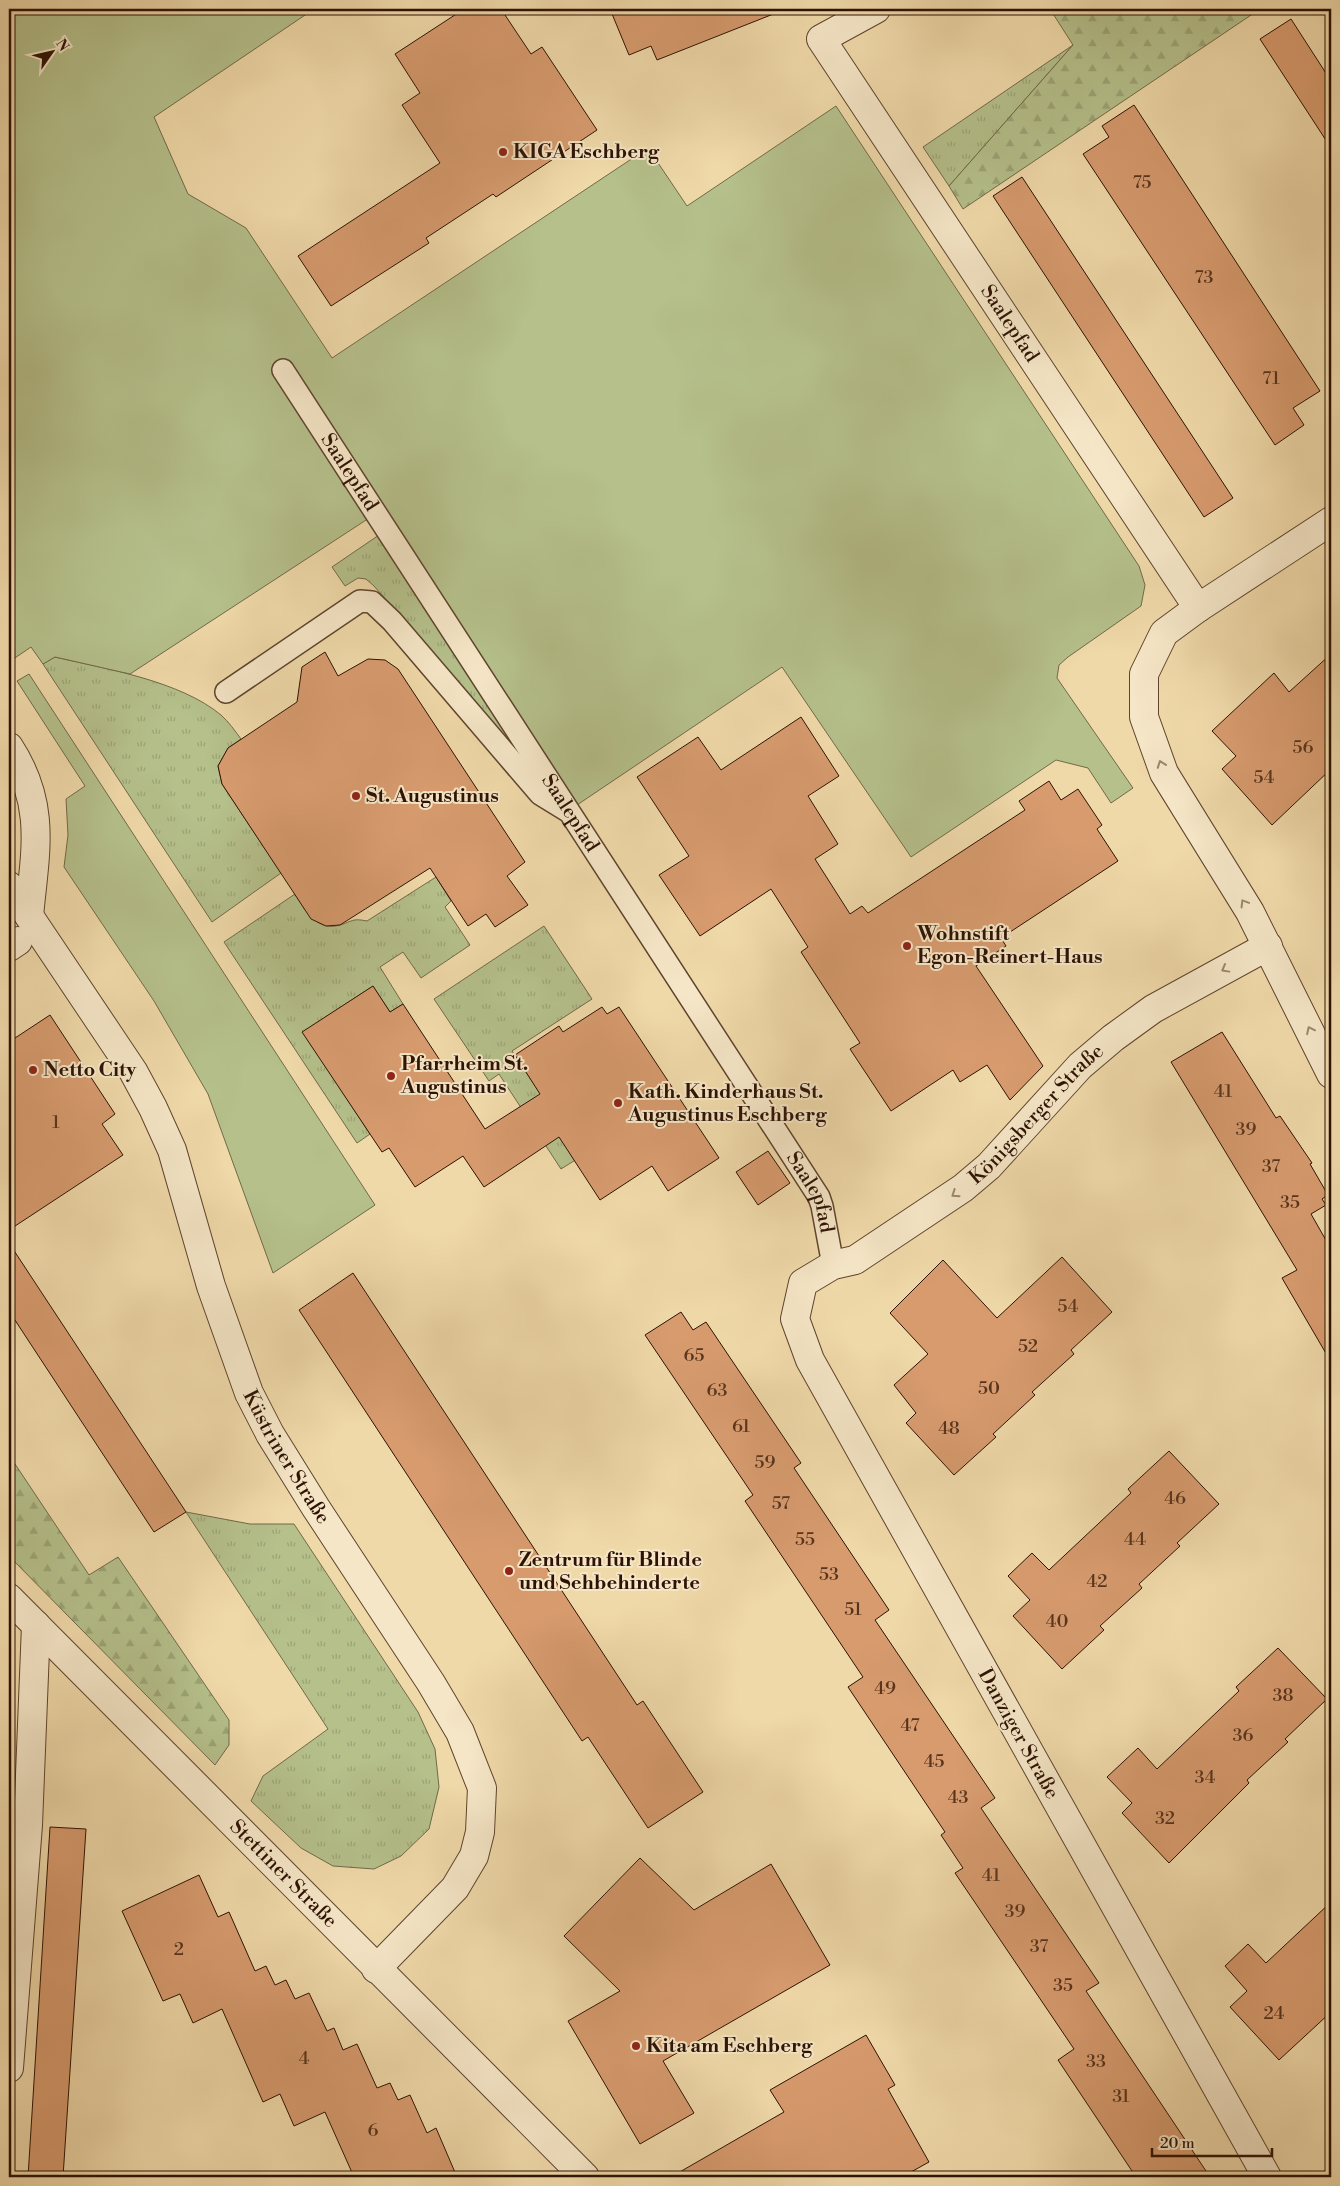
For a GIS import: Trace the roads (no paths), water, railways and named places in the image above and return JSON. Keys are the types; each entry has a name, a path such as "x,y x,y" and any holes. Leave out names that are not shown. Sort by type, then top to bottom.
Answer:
{"street":[{"name":"Saalepfad","path":"876,9 821,39 1198,608"},
{"path":"1331,521 1198,608 1164,633 1144,674 1144,717 1164,773 1268,946 1331,1074"},
{"path":"9,747 18,760 32,795 35,815 37,835 29,916"},
{"name":"Küstriner Straße","path":"9,886 133,1071 172,1150 211,1286 248,1393 270,1434 310,1500 431,1683 460,1732 482,1788 480,1832 474,1856 455,1888 376,1968"},
{"name":"Königsberger Straße","path":"803,1283 833,1265 855,1260 963,1188 989,1166 1080,1066 1113,1038 1153,1009 1268,946"},
{"name":"Danziger Straße","path":"803,1283 795,1320 810,1360 1267,2177"},
{"name":"Stettiner Straße","path":"9,1598 585,2177"},
{"path":"9,2068 28,1815 36,1625"},
{"path":"557,2150 560,2177"}],"lane":[{"name":"Saalepfad","path":"283,370 572,813 818,1197 822,1206 833,1265"},
{"path":"226,692 360,601 372,602 392,621 540,794 572,813"}],"place":[{"name":"KIGA Eschberg","path":"503,152"},
{"name":"St. Augustinus","path":"356,796"},
{"name":"Wohnstift Egon-Reinert-Haus","path":"907,946"},
{"name":"Netto City","path":"33,1070"},
{"name":"Pfarrheim St. Augustinus","path":"391,1076"},
{"name":"Kath. Kinderhaus St. Augustinus Eschberg","path":"618,1103"},
{"name":"Zentrum für Blinde und Sehbehinderte","path":"509,1571"},
{"name":"Kita am Eschberg","path":"636,2046"}]}
